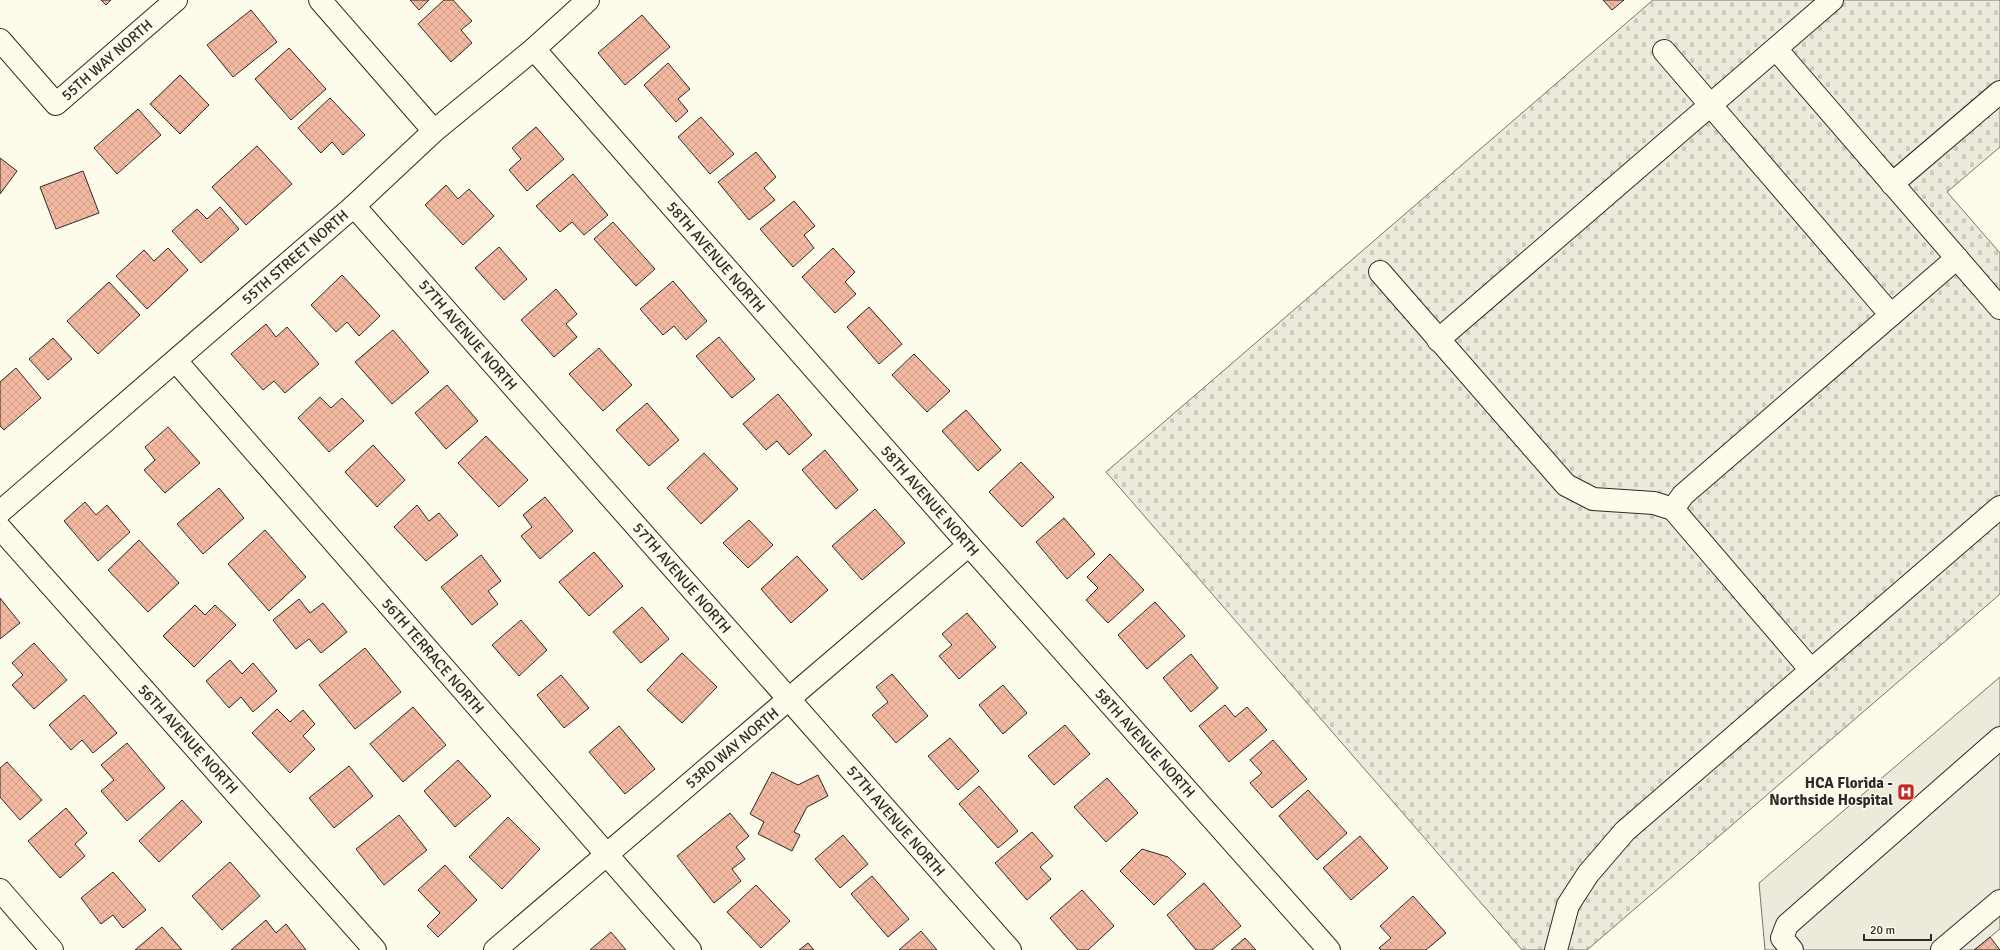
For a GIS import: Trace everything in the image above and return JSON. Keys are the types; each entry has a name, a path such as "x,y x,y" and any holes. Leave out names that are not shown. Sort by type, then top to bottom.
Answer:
{"street":[{"name":"55TH WAY NORTH","path":"0,40 56,104 176,0"},
{"path":"320,0 434,131"},
{"name":"55TH STREET NORTH","path":"0,512 354,206 434,131 534,48 588,0"},
{"path":"1438,340 1832,0"},
{"name":"58TH AVENUE NORTH","path":"534,48 969,545 1329,950"},
{"path":"1776,49 2000,308"},
{"path":"1664,51 1891,315"},
{"path":"1892,184 2000,92"},
{"name":"57TH AVENUE NORTH","path":"354,206 1010,950"},
{"path":"1673,508 1683,496 1957,258"},
{"path":"1380,272 1566,485 1593,499 1654,503 1673,508 1811,670"},
{"name":"56TH TERRACE NORTH","path":"176,361 690,950"},
{"path":"1556,950 1568,905 1588,874 1625,831 2000,507"},
{"name":"56TH AVENUE NORTH","path":"0,528 375,950"},
{"name":"53RD WAY NORTH","path":"495,950 969,545"},
{"path":"1792,950 1782,938 1787,925 2000,738"},
{"path":"0,890 52,950"},
{"path":"1942,950 2000,901"}],"green space":[{"path":"1653,0 2000,0 2000,147 1947,192 2000,253 2000,594 1587,950 1522,950 1106,472"}],"shaded area":[{"name":"HCA Florida - Northside Hospital","path":"2000,677 2000,929 1974,950 1765,950 1759,883"}],"building":[{"path":"101,0 111,0 106,5"},
{"path":"410,0 429,0 419,10"},
{"path":"444,0 453,0 472,21 461,30 472,43 451,62 418,24"},
{"path":"1603,0 1624,0 1612,10"},
{"path":"251,10 277,42 233,77 207,45"},
{"path":"642,15 670,47 625,85 598,53"},
{"path":"289,48 326,89 291,120 255,79"},
{"path":"668,63 690,89 678,99 688,111 676,122 644,85"},
{"path":"180,75 209,105 180,134 150,104"},
{"path":"330,98 365,135 343,155 332,142 321,153 298,128"},
{"path":"138,109 161,135 117,174 94,148"},
{"path":"701,117 734,154 710,174 678,137"},
{"path":"536,127 564,159 527,191 509,170 521,159 512,148"},
{"path":"257,146 292,184 246,225 212,187"},
{"path":"756,152 776,177 764,188 775,200 749,220 718,182"},
{"path":"0,158 17,171 0,194"},
{"path":"83,171 99,213 56,229 40,187"},
{"path":"573,174 608,215 584,235 572,222 560,232 536,206"},
{"path":"446,185 458,199 469,189 494,216 463,245 425,205"},
{"path":"794,201 815,226 804,235 814,248 793,267 760,229"},
{"path":"220,207 239,229 201,263 172,231 197,209 207,219"},
{"path":"613,222 655,269 636,286 594,239"},
{"path":"499,247 527,279 504,300 475,268"},
{"path":"168,248 188,270 147,309 116,276 144,250 154,261"},
{"path":"833,248 855,272 845,282 856,294 835,313 802,277"},
{"path":"342,275 380,316 359,336 347,322 336,332 311,305"},
{"path":"673,281 707,321 686,340 674,326 663,335 640,309"},
{"path":"109,282 140,315 98,354 67,321"},
{"path":"556,289 577,314 566,324 577,337 554,357 521,320"},
{"path":"869,307 902,344 879,364 847,327"},
{"path":"266,324 276,337 287,327 319,364 285,393 274,381 263,390 231,354"},
{"path":"393,330 429,372 392,404 355,362"},
{"path":"719,337 755,379 732,398 696,356"},
{"path":"53,338 72,359 48,380 29,359"},
{"path":"599,348 632,385 603,411 569,374"},
{"path":"914,354 950,391 927,412 892,375"},
{"path":"16,368 41,398 4,430 0,426 0,382"},
{"path":"447,385 478,421 446,449 415,413"},
{"path":"778,394 812,435 789,455 777,441 766,450 743,424"},
{"path":"320,397 331,408 342,398 364,421 329,452 298,418"},
{"path":"647,403 679,440 649,466 616,430"},
{"path":"966,410 1001,450 978,471 942,431"},
{"path":"168,427 200,463 165,493 144,470 155,460 145,447"},
{"path":"486,436 528,480 499,507 458,463"},
{"path":"373,445 405,480 377,507 345,472"},
{"path":"825,450 858,490 836,509 802,470"},
{"path":"704,453 738,489 701,524 667,488"},
{"path":"1021,462 1054,497 1022,527 989,492"},
{"path":"219,488 244,518 203,554 177,524"},
{"path":"545,497 573,531 540,559 521,536 532,527 523,515"},
{"path":"85,502 96,515 107,505 130,532 98,561 64,521"},
{"path":"417,505 429,521 439,513 458,535 426,561 394,527"},
{"path":"875,509 905,543 862,580 832,546"},
{"path":"1064,518 1095,554 1067,579 1036,542"},
{"path":"749,520 773,545 748,568 723,543"},
{"path":"265,530 306,577 269,611 228,564"},
{"path":"139,540 179,583 148,612 108,570"},
{"path":"594,552 623,586 589,616 559,582"},
{"path":"1110,554 1144,590 1108,623 1086,600 1098,588 1087,577"},
{"path":"481,555 501,581 488,591 498,604 472,625 441,587"},
{"path":"797,556 828,590 791,623 761,589"},
{"path":"0,598 20,623 0,639"},
{"path":"299,599 310,613 323,603 347,632 321,653 309,639 296,649 273,620"},
{"path":"1155,602 1185,636 1147,669 1118,635"},
{"path":"195,605 205,615 215,605 236,625 194,667 163,636"},
{"path":"642,607 669,639 641,663 613,632"},
{"path":"967,613 996,647 959,679 939,656 952,645 942,634"},
{"path":"521,620 547,650 519,676 492,645"},
{"path":"34,643 67,680 34,709 12,685 23,675 12,663"},
{"path":"365,648 401,692 355,729 319,685"},
{"path":"682,653 717,687 682,723 647,690"},
{"path":"1191,654 1218,688 1191,712 1163,678"},
{"path":"230,660 242,674 253,663 277,691 253,712 241,697 229,708 206,681"},
{"path":"892,674 928,716 896,743 872,715 888,702 876,687"},
{"path":"561,675 589,708 564,728 537,695"},
{"path":"1003,685 1027,713 1003,734 979,705"},
{"path":"84,695 117,733 93,753 82,740 71,750 49,725"},
{"path":"1225,705 1235,717 1247,707 1267,730 1229,762 1199,726"},
{"path":"413,707 446,745 403,782 370,744"},
{"path":"277,709 290,722 303,710 315,724 303,736 315,749 290,773 252,733"},
{"path":"1065,725 1090,754 1054,785 1028,756"},
{"path":"619,726 655,769 625,794 589,752"},
{"path":"950,738 979,771 958,790 928,756"},
{"path":"1273,740 1307,779 1272,808 1250,783 1262,773 1250,760"},
{"path":"127,743 165,788 127,821 101,791 114,780 101,765"},
{"path":"458,760 491,796 455,827 424,791"},
{"path":"7,762 42,800 20,820 0,797 0,768"},
{"path":"349,766 373,796 334,828 309,798"},
{"path":"772,772 798,785 818,775 828,796 807,807 794,832 800,835 792,851 758,834 764,822 750,814"},
{"path":"1107,778 1138,813 1106,842 1074,807"},
{"path":"979,786 1018,831 998,848 959,804"},
{"path":"1308,790 1347,833 1317,860 1279,816"},
{"path":"182,800 202,822 159,862 139,841"},
{"path":"66,808 87,833 75,844 85,856 60,878 28,841"},
{"path":"730,813 749,836 736,847 745,859 732,869 741,881 714,903 677,856"},
{"path":"399,815 427,850 384,885 356,849"},
{"path":"508,817 540,849 502,889 469,857"},
{"path":"1032,832 1053,856 1040,867 1051,879 1027,900 995,863"},
{"path":"843,835 868,864 840,888 815,859"},
{"path":"1360,836 1388,868 1351,900 1323,868"},
{"path":"1142,849 1168,857 1186,874 1154,905 1120,871"},
{"path":"230,862 260,896 222,930 192,896"},
{"path":"445,865 477,900 438,937 427,926 440,913 418,890"},
{"path":"113,872 146,910 123,928 113,915 101,924 81,898"},
{"path":"872,876 909,919 888,937 851,894"},
{"path":"1204,883 1241,926 1212,950 1196,950 1167,915"},
{"path":"756,885 790,921 761,948 727,912"},
{"path":"1082,890 1114,926 1088,950 1078,950 1050,918"},
{"path":"1413,896 1446,933 1426,950 1381,950 1379,948 1391,938 1380,926"},
{"path":"266,920 276,933 286,924 306,950 231,950"},
{"path":"162,927 182,950 135,950"},
{"path":"921,931 937,950 899,950"},
{"path":"611,932 626,950 590,950"},
{"path":"1990,937 2000,950 1974,950 1977,948"},
{"path":"1245,938 1256,950 1231,950"},
{"path":"808,943 814,950 799,950"}],"place":[{"name":"HCA Florida - Northside Hospital","path":"1906,792"}]}
